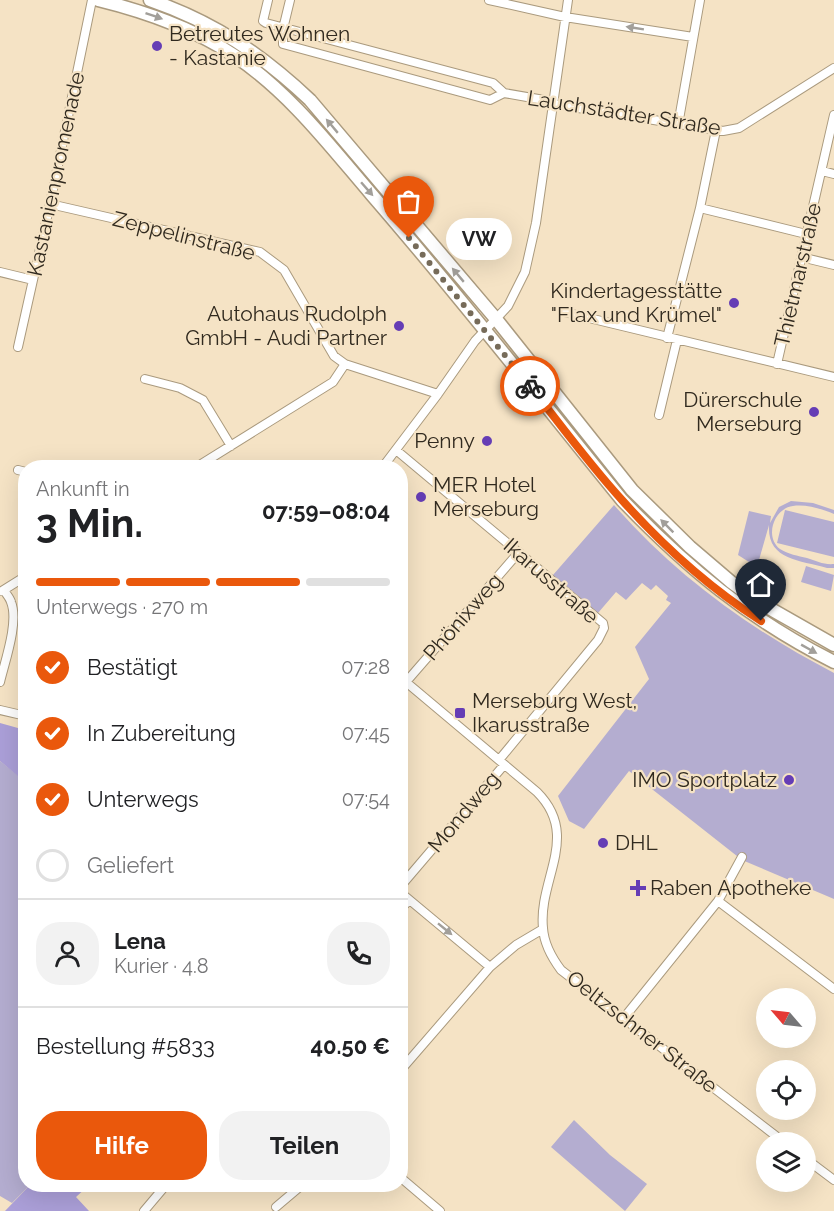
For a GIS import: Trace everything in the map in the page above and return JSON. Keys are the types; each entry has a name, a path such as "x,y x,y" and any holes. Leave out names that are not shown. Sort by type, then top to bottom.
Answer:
{"main road":[{"path":"98,0 151,15 198,34 237,58 271,83 302,114 396,222 622,500 660,540 724,595 776,630 834,662"},
{"path":"150,0 207,23 238,41 281,73 310,100 496,319 632,490 710,566 763,605 834,645"}],"street":[{"name":"Kastanienpromenade","path":"18,347 92,0"},
{"path":"268,0 263,21 283,29 290,0"},
{"path":"489,0 566,17 693,37"},
{"path":"388,460 460,361 514,296 527,266 536,223 568,0"},
{"path":"678,125 700,0"},
{"name":"Lauchstädter Straße","path":"504,93 490,100 283,44 283,29 493,83 504,93 544,100 553,104 678,125 729,131 739,128 834,69"},
{"name":"Thietmarstraße","path":"777,364 834,115"},
{"path":"667,338 700,208 716,130"},
{"path":"822,171 834,174"},
{"name":"Zeppelinstraße","path":"50,204 260,252 284,270 334,356 345,364"},
{"path":"700,208 806,234"},
{"path":"801,257 834,265"},
{"path":"0,272 33,280"},
{"path":"564,312 834,377"},
{"path":"659,415 677,340"},
{"path":"208,460 333,382 345,364 438,394"},
{"path":"146,379 180,388 203,400 231,446"},
{"name":"Ikarusstraße","path":"396,450 603,623 604,628 598,640 501,762"},
{"name":"Phönixweg","path":"408,674 519,552"},
{"path":"0,682 14,613 11,601 2,591 18,581"},
{"name":"Oeltzschner Straße","path":"408,684 542,797 553,813 556,826 556,851 544,907 543,929 548,947 561,970 771,1132"},
{"path":"0,710 18,714"},
{"name":"Mondweg","path":"408,877 501,762"},
{"path":"623,1019 718,901 742,857"},
{"path":"409,900 490,967"},
{"path":"718,901 834,989"},
{"path":"408,1062 490,967 516,945 543,929"},
{"path":"816,1166 834,1180"},
{"path":"408,1184 440,1211"},
{"path":"144,1211 160,1192"},
{"path":"276,1207 294,1192"}],"shaded area":[{"path":"791,501 813,503 834,510 834,514 809,506 786,508 776,517 773,524 775,544 790,554 834,564 834,568 796,560 779,552 770,537 769,525 757,567 738,555 749,511 771,516 770,523 779,507"},
{"path":"614,505 662,555 716,599 773,638 834,673 834,899 742,860 629,771 584,829 569,821 558,796 649,679 635,647 671,603 666,600 668,596 656,585 651,590 642,583 626,600 616,592 598,613 553,575"},
{"path":"785,510 834,522 834,557 777,543"},
{"path":"806,566 834,575 831,591 801,582"},
{"path":"0,723 18,728 18,776 0,761"},
{"path":"0,761 18,776 18,1192 23,1192 12,1203 0,1196"},
{"path":"574,1120 610,1155 647,1184 625,1211 551,1147"},
{"path":"23,1192 81,1192 76,1197 89,1211 5,1211"}],"way so far":[{"path":"409,238 530,386"}],"place":[{"name":"Betreutes Wohnen - Kastanie","path":"157,46"},
{"name":"VW","path":"409,238"},
{"name":"Kindertagesstätte \"Flax und Krümel\"","path":"734,303"},
{"name":"Autohaus Rudolph GmbH - Audi Partner","path":"399,326"},
{"name":"Dürerschule Merseburg","path":"814,412"},
{"name":"Penny","path":"487,441"},
{"name":"MER Hotel Merseburg","path":"421,497"},
{"name":"Merseburg West, Ikarusstraße","path":"460,713"},
{"name":"IMO Sportplatz","path":"789,780"},
{"name":"DHL","path":"603,843"},
{"name":"Raben Apotheke","path":"638,888"}],"route":[{"path":"530,386 622,500 660,540 724,595 761,621"}]}
